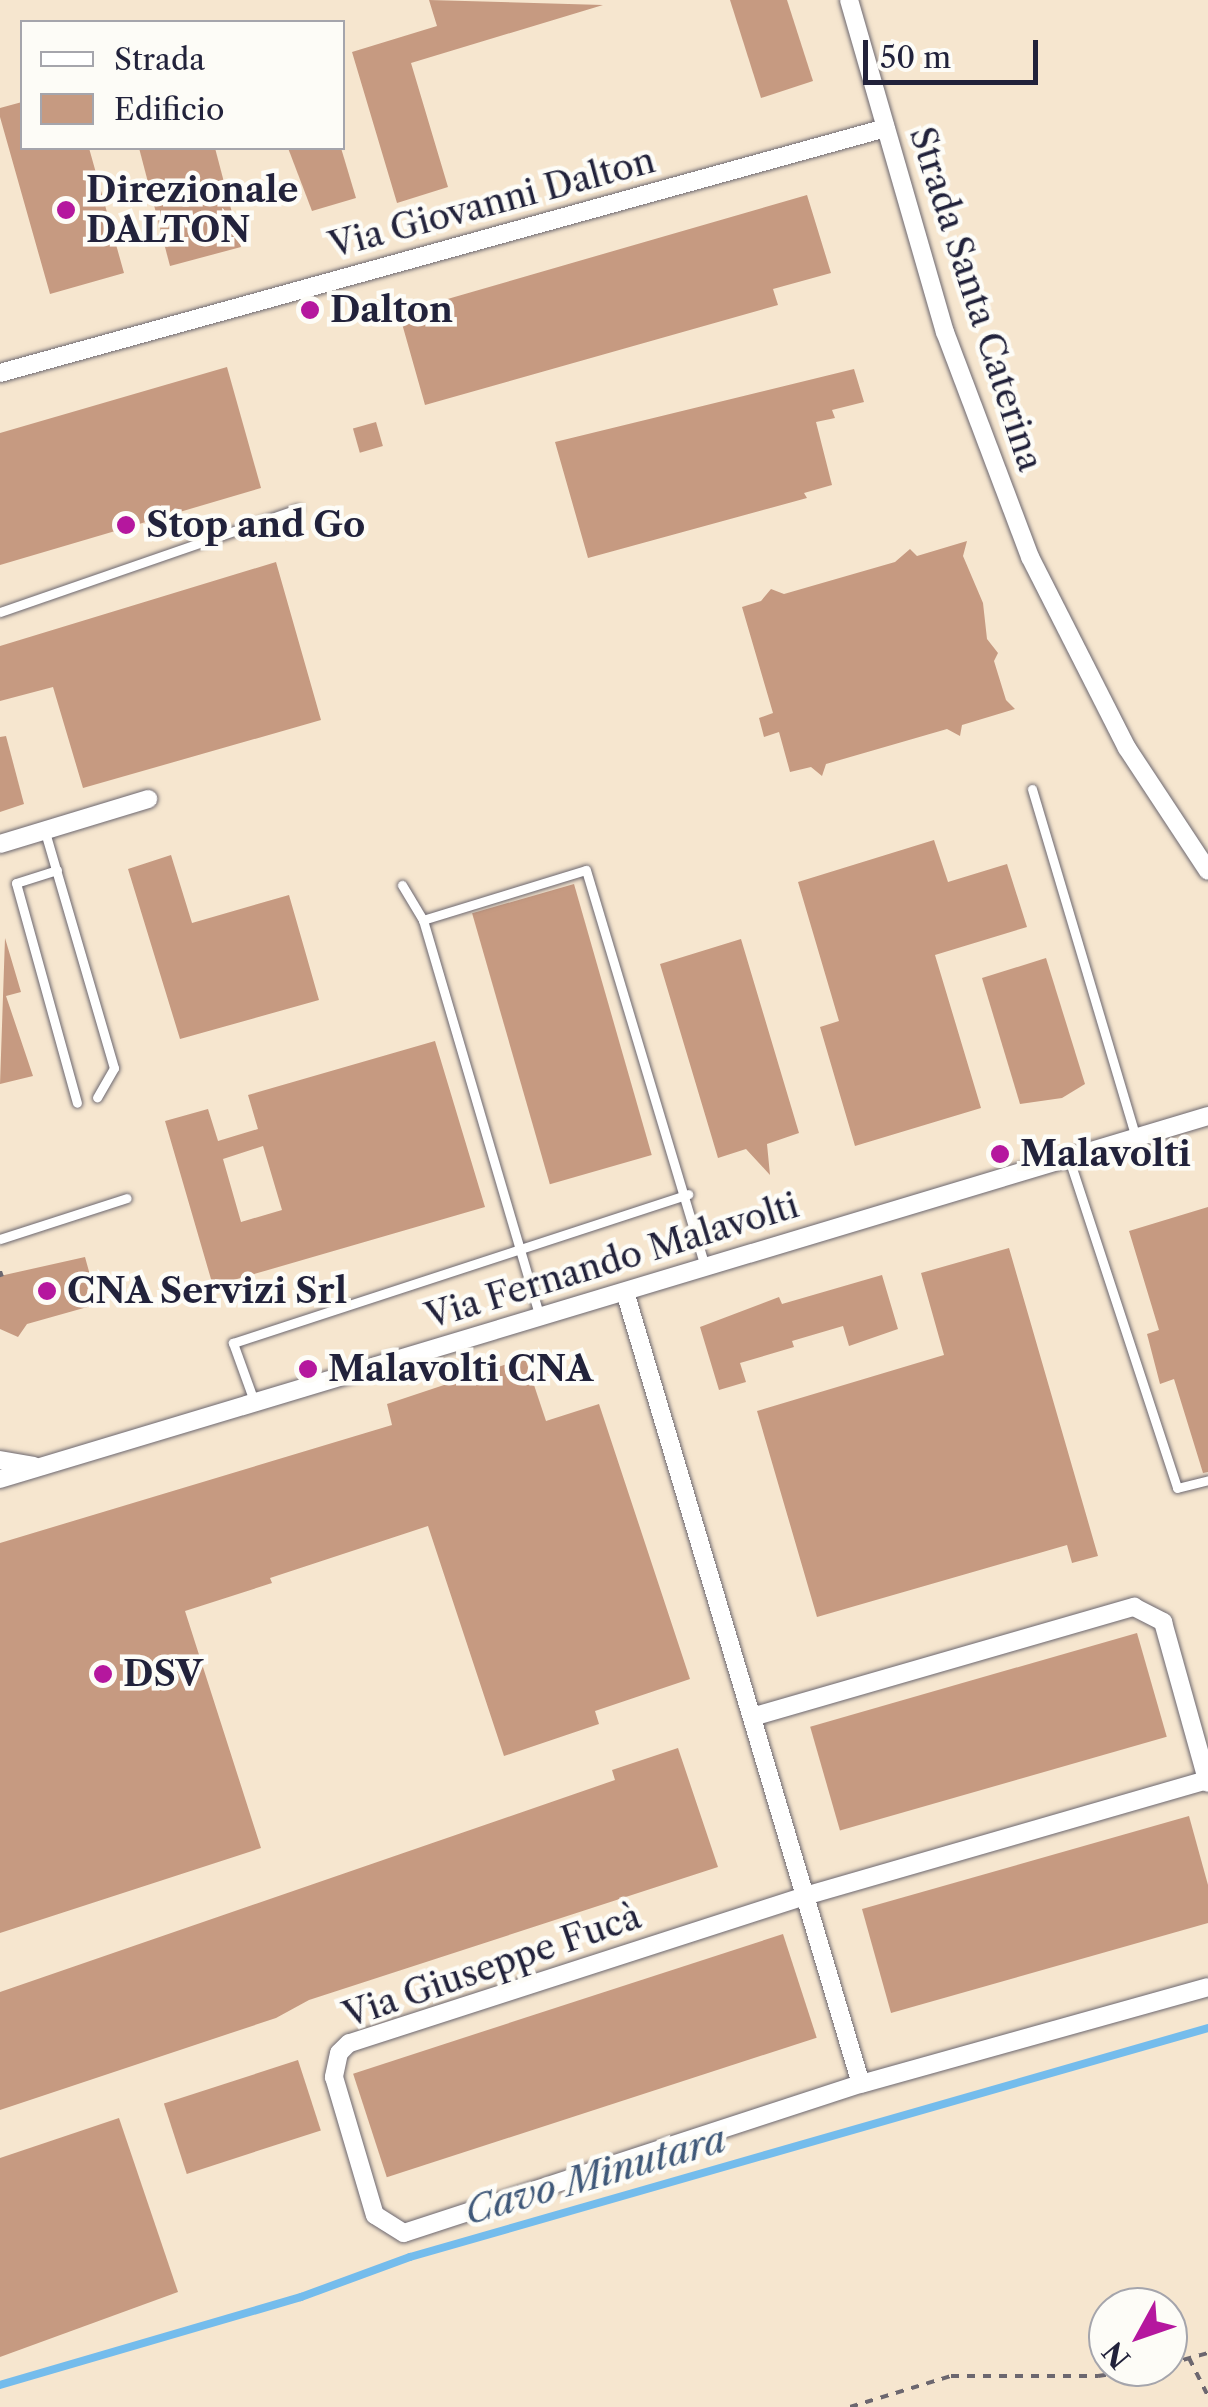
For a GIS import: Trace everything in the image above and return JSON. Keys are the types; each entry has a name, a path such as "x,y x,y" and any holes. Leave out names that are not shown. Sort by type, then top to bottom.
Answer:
{"street":[{"name":"Strada Santa Caterina","path":"850,0 944,332 1030,557 1127,748 1208,872"},
{"name":"Via Giovanni Dalton","path":"0,374 886,128"},
{"path":"0,844 148,800"},
{"name":"Via Fernando Malavolti","path":"0,1479 1208,1116"},
{"path":"625,1292 861,2084"},
{"name":"Via Fernando Malavolti","path":"0,1460 33,1466"},
{"name":"Via Giuseppe Fucà","path":"752,1717 1134,1607 1163,1622 1208,1781 805,1896 350,2043 334,2065 337,2092 375,2216 404,2233 861,2084 1208,1987"}],"lane":[{"path":"0,612 298,509"},
{"path":"1032,789 1137,1139"},
{"path":"45,832 114,1068 97,1097"},
{"path":"57,870 16,883 77,1103"},
{"path":"423,920 586,870 688,1194 705,1267"},
{"path":"402,885 423,920 540,1317"},
{"path":"1069,1159 1177,1488 1208,1480"},
{"path":"254,1401 233,1343 688,1194"},
{"path":"0,1240 127,1198"}],"path":[{"path":"1208,2353 1189,2358 1208,2396"},
{"path":"850,2407 951,2376 1088,2376"}],"building":[{"path":"429,0 603,5 411,63 448,187 397,203 352,52 437,26"},
{"path":"730,0 787,0 813,81 761,98"},
{"name":"Direzionale DALTON","path":"20,103 20,150 90,150 124,273 50,294 0,108"},
{"path":"140,150 216,150 241,247 170,266"},
{"path":"289,150 342,150 356,198 312,211"},
{"path":"807,195 831,273 773,289 778,305 425,405 399,313"},
{"path":"227,367 261,488 0,565 0,433"},
{"path":"854,369 864,402 832,410 835,418 816,422 832,485 804,493 807,498 588,558 555,442"},
{"path":"376,422 383,446 360,453 353,429"},
{"path":"967,541 963,556 983,603 987,639 998,653 994,661 1006,700 1015,709 962,725 960,736 947,729 826,764 822,776 811,767 790,772 779,732 764,737 759,718 773,713 742,607 761,601 771,589 784,594 895,562 910,549 917,556"},
{"path":"276,562 321,720 83,788 53,687 0,701 0,646"},
{"path":"6,736 24,804 0,812 0,737"},
{"path":"934,840 948,882 1007,864 1027,927 935,955 981,1108 855,1146 820,1027 839,1021 798,882"},
{"path":"171,855 192,923 289,895 319,1000 180,1039 128,869"},
{"path":"574,884 652,1155 550,1184 472,913"},
{"path":"5,938 21,992 6,996 33,1076 0,1084"},
{"path":"741,939 799,1133 767,1144 770,1175 746,1149 718,1158 660,964"},
{"path":"1046,958 1085,1084 1062,1098 1020,1104 982,978"},
{"path":"435,1041 485,1207 213,1286 165,1121 208,1109 218,1141 258,1129 248,1095","holes":["263,1146 282,1210 241,1222 223,1159"]},
{"path":"1208,1207 1208,1472 1203,1473 1174,1379 1160,1384 1147,1334 1159,1330 1129,1231"},
{"path":"1009,1248 1098,1556 1072,1563 1067,1545 817,1617 757,1411 944,1355 921,1273"},
{"name":"CNA Servizi Srl","path":"85,1257 98,1304 27,1324 18,1337 0,1329 0,1276"},
{"path":"882,1275 898,1329 849,1346 843,1326 792,1341 794,1347 740,1363 746,1382 719,1390 700,1327 779,1297 782,1304"},
{"path":"525,1358 546,1421 599,1404 690,1679 595,1711 599,1724 504,1756 428,1526 270,1578 272,1583 185,1611 261,1848 0,1933 0,1543 392,1425 387,1404"},
{"path":"1137,1633 1167,1737 840,1831 810,1727"},
{"path":"678,1748 718,1867 309,2000 276,2018 0,2110 0,1992 615,1780 612,1770"},
{"path":"1189,1816 1208,1885 1208,1923 891,2013 862,1909"},
{"path":"783,1934 817,2038 387,2177 353,2074"},
{"path":"298,2060 321,2130 187,2174 164,2104"},
{"path":"119,2118 178,2292 0,2357 0,2158"}],"waterway":[{"name":"Cavo Minutara","path":"0,2385 301,2297 410,2257 1208,2028"}],"place":[{"name":"Direzionale DALTON","path":"66,210"},
{"name":"Dalton","path":"310,310"},
{"name":"Stop and Go","path":"126,525"},
{"name":"Malavolti","path":"1000,1154"},
{"name":"CNA Servizi Srl","path":"47,1291"},
{"name":"Malavolti CNA","path":"308,1369"},
{"name":"DSV","path":"103,1674"}]}
